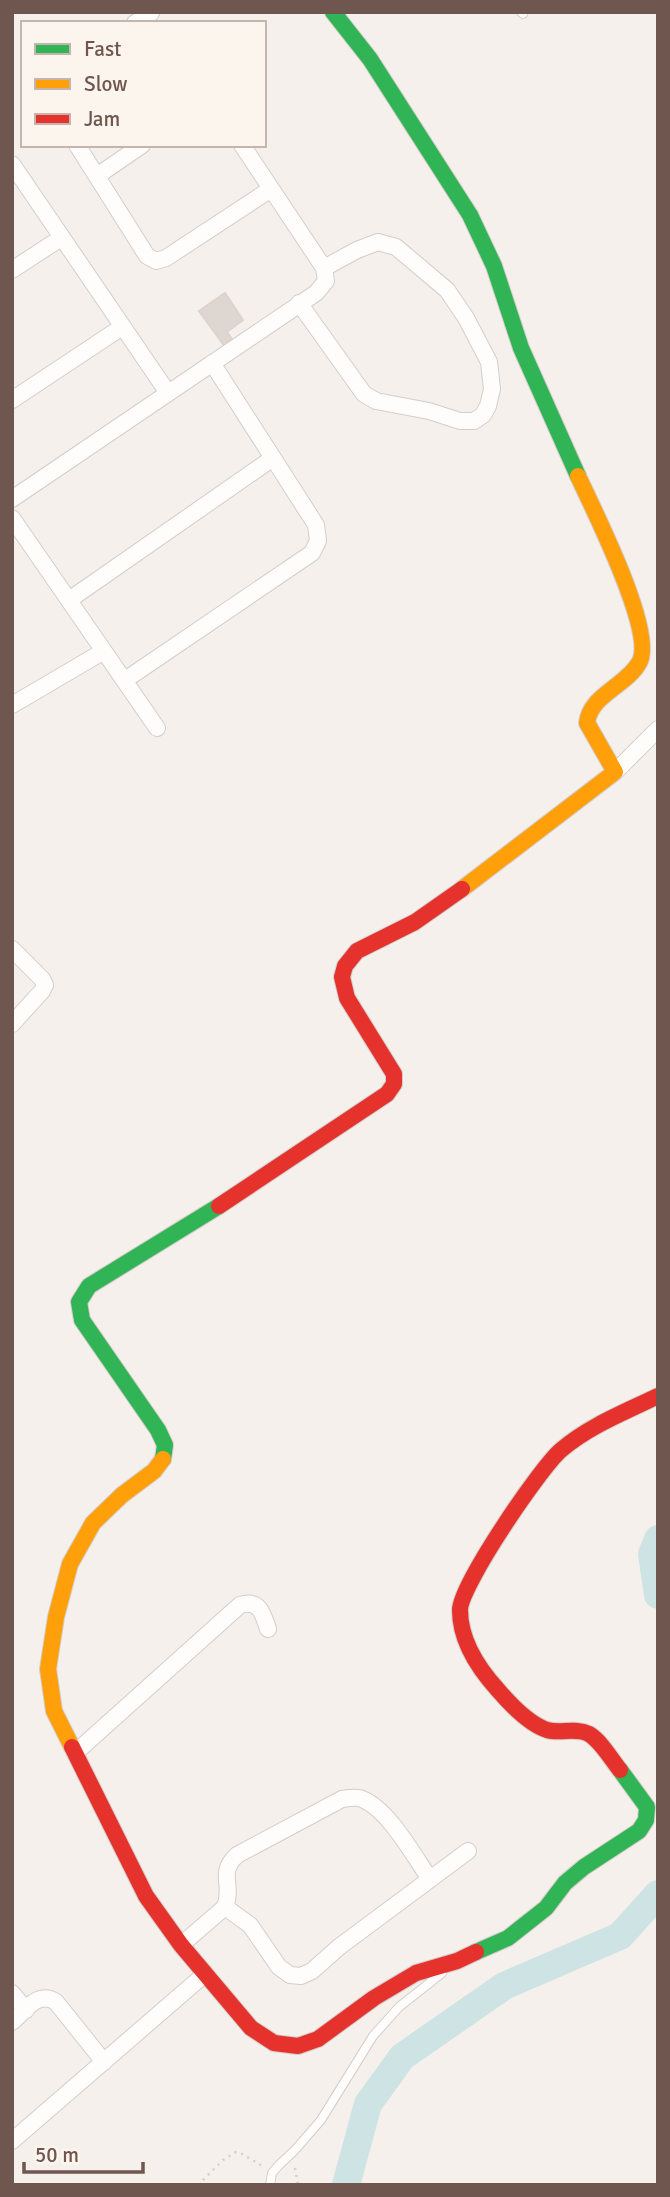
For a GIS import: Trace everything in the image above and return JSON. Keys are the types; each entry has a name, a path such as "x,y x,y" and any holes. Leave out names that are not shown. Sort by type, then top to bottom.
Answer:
{"street":[{"path":"333,12 370,59 470,215 494,266 521,348 625,580 642,638 641,661 633,672 594,705 588,714 587,723 615,772"},
{"path":"79,147 146,256 156,261 166,258 271,189"},
{"path":"97,176 139,147"},
{"path":"12,499 316,293 326,281 324,268 243,147"},
{"path":"12,164 168,393"},
{"path":"12,270 61,238"},
{"path":"299,303 364,394 376,401 429,411 460,421 474,421 483,415 492,390 489,362 466,318 447,290 396,247 378,242 324,268"},
{"path":"12,400 122,327"},
{"path":"125,680 312,553 318,541 316,525 212,363"},
{"path":"69,600 273,458"},
{"path":"12,518 157,728"},
{"path":"12,705 104,651"},
{"path":"658,729 615,772 424,918 391,936 364,946 346,963 341,979 344,996 394,1074 394,1084 387,1094 243,1191 89,1286 80,1296 77,1308 82,1320 158,1430 165,1445 163,1458 154,1471 122,1495 93,1523 70,1564 56,1617 48,1669 54,1712 146,1896 181,1945 251,2028 274,2043 298,2046 318,2039 374,1998 416,1973 457,1961 508,1938 545,1909 565,1883 592,1861 652,1823 639,1793 592,1736 579,1730 548,1730 539,1726 498,1690 475,1661 463,1633 460,1608 468,1585 531,1484 561,1450 597,1425 658,1396"},
{"path":"12,949 45,985 12,1024"},
{"path":"75,1753 240,1605 249,1602 257,1605 268,1629"},
{"path":"181,1945 225,1907 229,1898 226,1870 229,1862 237,1855 342,1799 358,1797 374,1805 388,1819 430,1879"},
{"path":"225,1907 250,1925 279,1967 290,1975 301,1976 312,1971 339,1947 468,1851"},
{"path":"12,2141 205,1973"},
{"path":"12,1993 26,2010"},
{"path":"12,2022 41,1997 48,1997 56,2002 104,2063"}],"lane":[{"path":"270,2185 272,2173 321,2120 373,2036 399,2007 457,1961"}],"path":[{"path":"198,2185 223,2160 236,2152 272,2173"}],"building":[{"path":"225,293 243,320 227,332 234,342 226,348 199,311"}],"waterway":[{"path":"658,1539 652,1554 658,1595"},
{"path":"346,2185 368,2104 402,2057 504,1986 620,1936 658,1894"}],"traffic: fast":[{"path":"333,12 370,59 470,215 494,266 521,348 578,476"},
{"path":"163,1459 165,1445 158,1430 82,1320 79,1302 89,1286 219,1206"},
{"path":"476,1952 508,1938 546,1908 565,1883 584,1867 639,1831 646,1820 647,1807 620,1770"}],"traffic: slow":[{"path":"462,889 615,772 587,723 590,713 601,698 626,678 639,663 642,648 632,600 578,476"},
{"path":"72,1747 54,1711 48,1669 56,1617 70,1564 93,1523 122,1495 154,1471 163,1459"}],"traffic: jam":[{"path":"219,1206 387,1094 394,1084 394,1074 347,998 342,977 345,966 357,951 415,922 462,889"},
{"path":"620,1770 589,1734 547,1730 533,1723 514,1707 491,1682 471,1653 463,1632 460,1610 463,1597 486,1554 536,1479 561,1450 608,1420 658,1396"},
{"path":"72,1747 146,1896 181,1945 251,2028 274,2043 298,2046 318,2039 374,1998 416,1973 457,1961 476,1952"}]}
